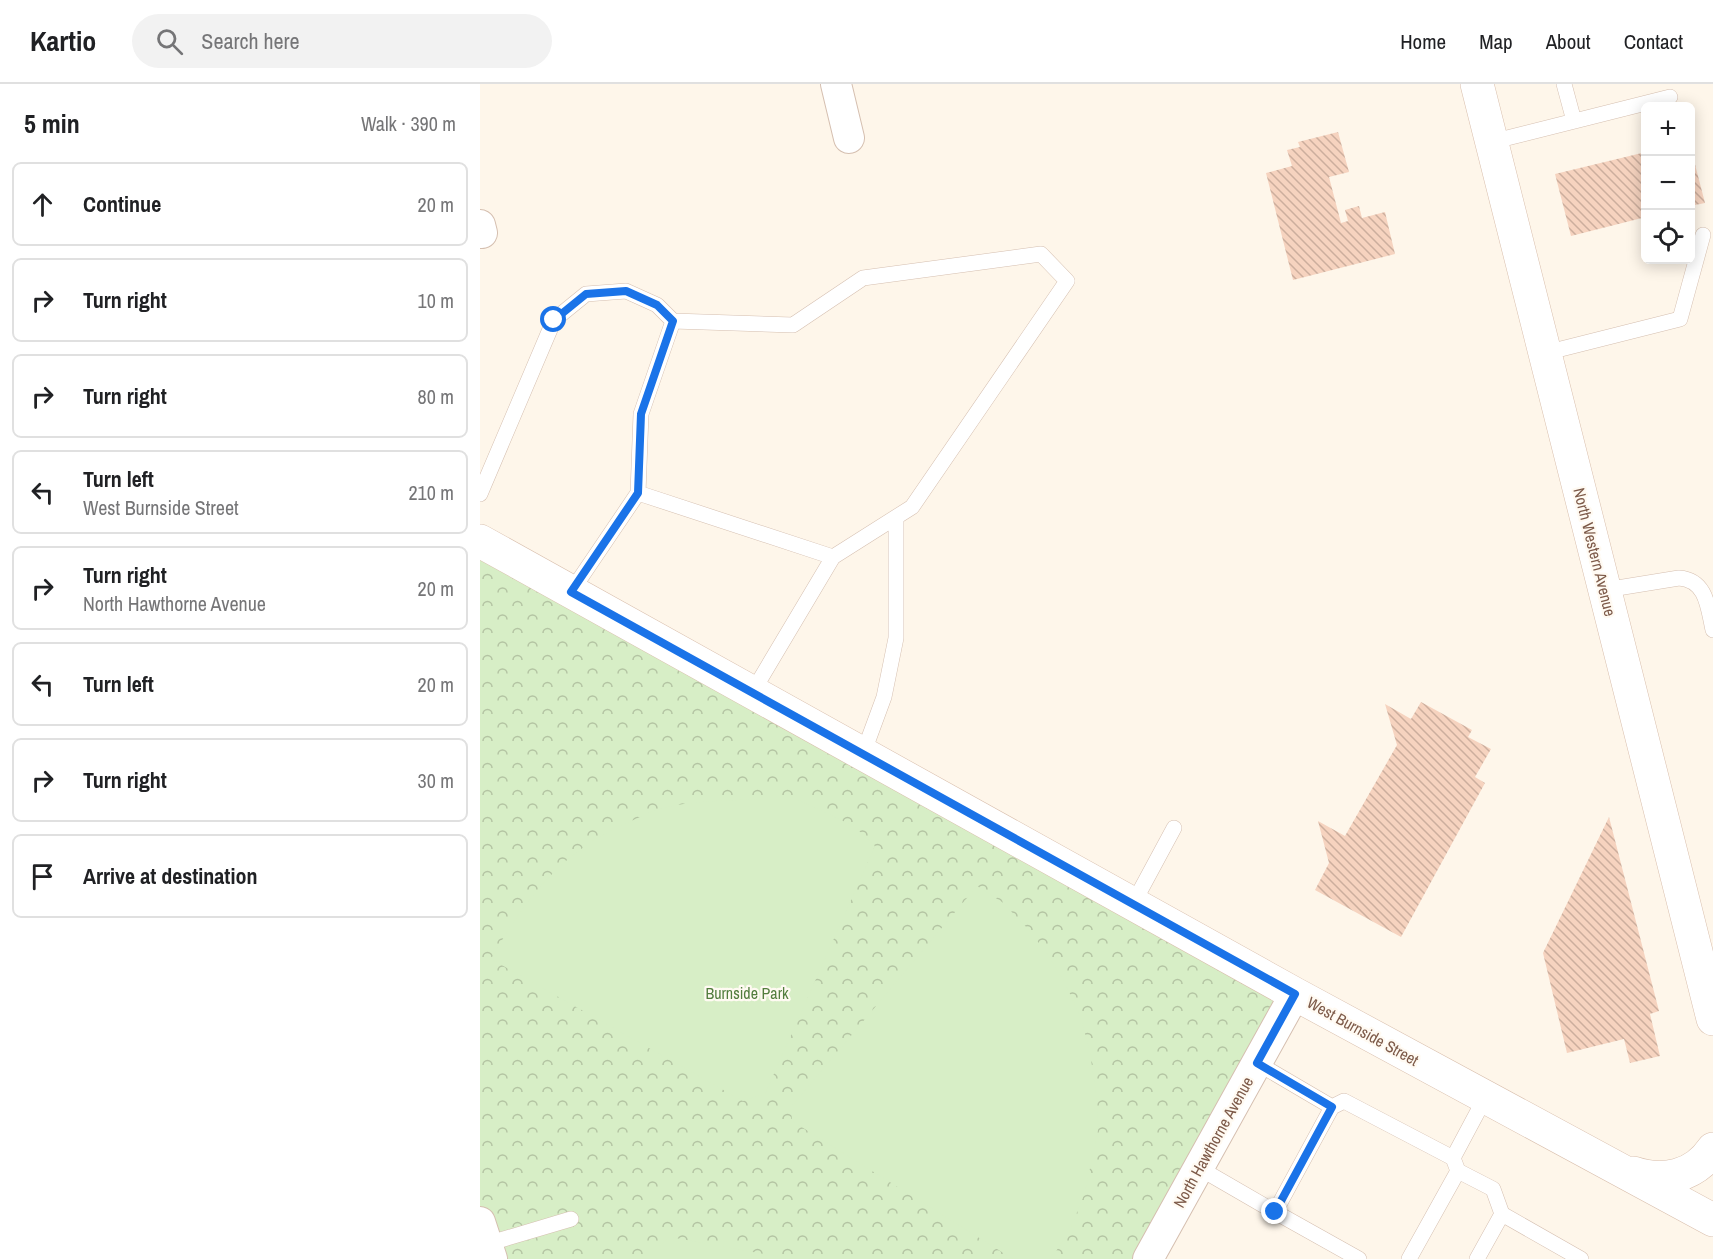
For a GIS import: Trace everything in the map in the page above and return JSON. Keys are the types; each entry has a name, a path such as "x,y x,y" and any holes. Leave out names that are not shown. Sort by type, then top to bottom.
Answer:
{"main road":[{"name":"North Western Avenue","path":"1477,84 1711,1005"},
{"name":"West Burnside Street","path":"480,541 1295,994 1713,1220"},
{"path":"1613,1167 1653,1179 1668,1178 1696,1168 1706,1160 1713,1149"}],"street":[{"path":"836,84 849,138"},
{"name":"North Hawthorne Avenue","path":"1148,1259 1295,994"}],"lane":[{"path":"1564,84 1574,121"},
{"path":"1491,142 1670,97"},
{"path":"1545,353 1680,319 1703,236"},
{"path":"480,494 554,320 586,294 626,291 657,305 673,321 794,325 863,278 1041,254 1067,281 912,507 833,557 752,693"},
{"path":"571,592 638,493 641,414 673,321"},
{"path":"638,493 833,557"},
{"path":"863,754 884,697 896,638 896,518"},
{"path":"1605,590 1679,578 1688,579 1697,583 1701,589 1713,630"},
{"path":"1133,904 1174,828"},
{"path":"1257,1063 1332,1107"},
{"path":"1409,1259 1456,1164 1485,1098"},
{"path":"1275,1212 1332,1107 1344,1101 1456,1164 1493,1188 1502,1214 1581,1259"},
{"path":"1198,1168 1359,1259"},
{"path":"1477,1259 1502,1214"},
{"path":"486,1242 571,1219"}],"green space":[{"name":"Burnside Park","path":"480,541 1295,994 1148,1259 492,1259 480,1222"},
{"path":"796,799 854,826 875,846 765,1094 743,1101 491,959 518,915 549,877 566,861 607,833 656,810 672,806 708,801"},
{"path":"977,886 1002,902 1029,930 1048,955 1065,983 1081,1018 1090,1053 1097,1100 1098,1130 1085,1192 1070,1230 1051,1259 1013,1259 792,1121 791,1107"},
{"path":"670,1237 791,1259 659,1259 659,1246"}],"building":[{"path":"1338,132 1349,172 1329,177 1341,223 1348,221 1345,210 1359,206 1362,218 1385,212 1395,254 1293,280 1266,173 1292,166 1287,150 1300,147 1298,142"},
{"path":"1641,153 1641,218 1571,236 1555,174"},
{"path":"1695,164 1705,203 1695,205"},
{"path":"1421,702 1472,730 1468,737 1491,749 1475,777 1485,783 1401,937 1315,890 1329,863 1318,821 1345,836 1397,745 1385,704 1411,719"},
{"path":"1609,817 1659,1011 1650,1014 1660,1056 1630,1063 1624,1039 1567,1053 1543,953"}],"route":[{"path":"554,320 586,294 626,291 657,305 673,321 641,414 638,493 571,592 1295,994 1257,1063 1332,1107 1275,1212"}]}
